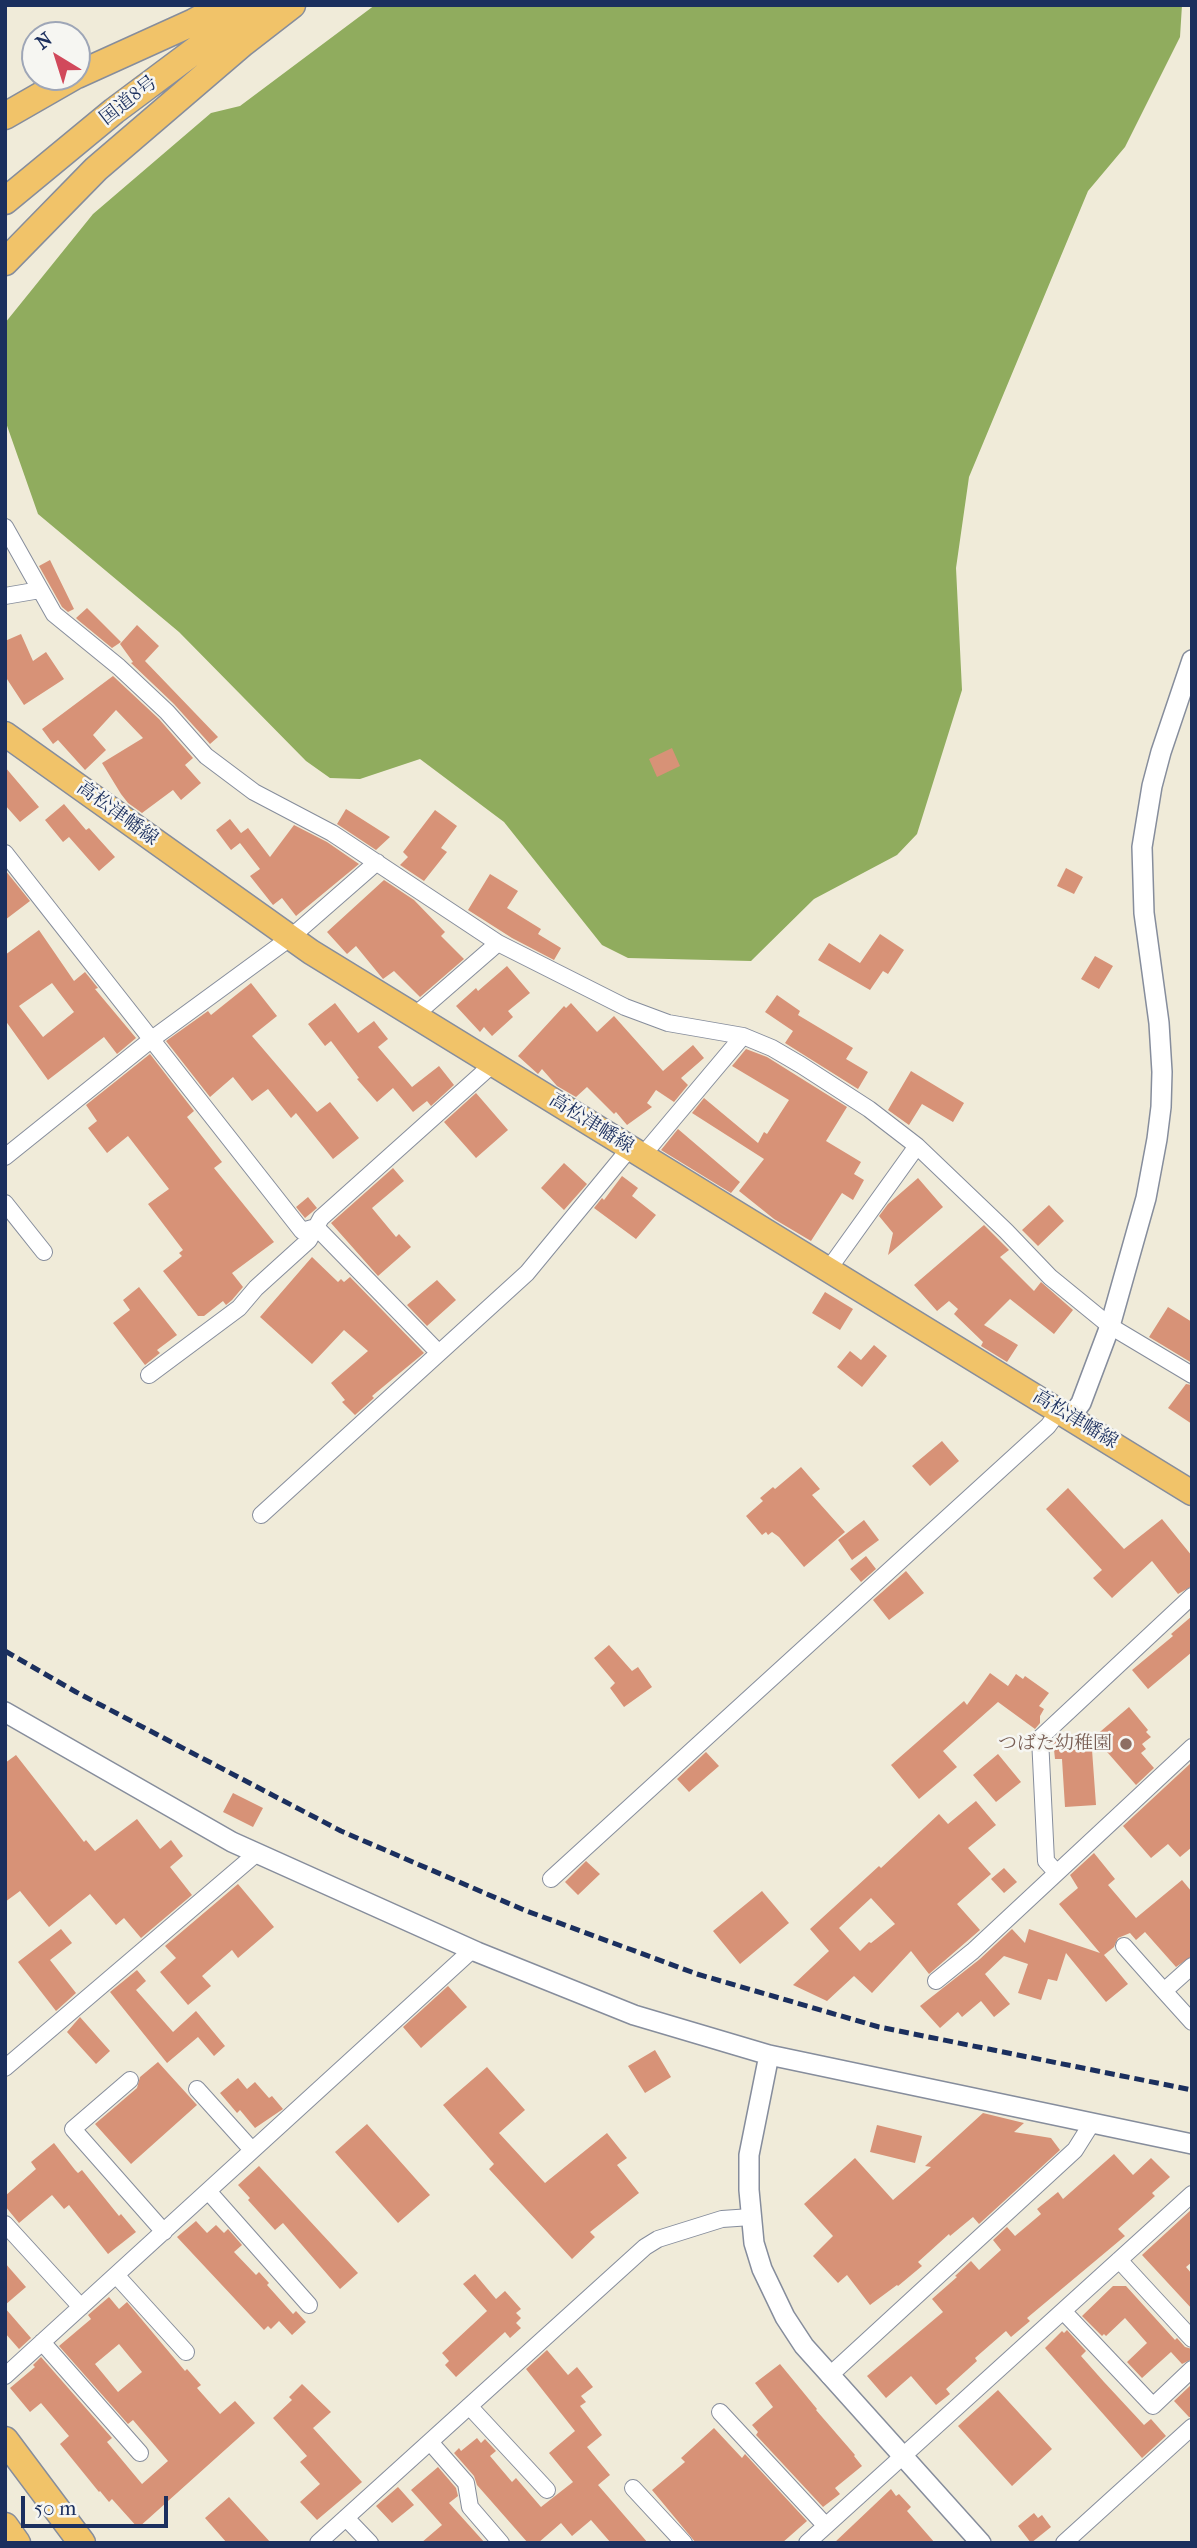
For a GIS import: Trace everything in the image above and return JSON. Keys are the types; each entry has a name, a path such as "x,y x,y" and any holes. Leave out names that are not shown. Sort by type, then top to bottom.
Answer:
{"highway":[{"path":"91,68 225,5"},
{"name":"国道8号","path":"5,201 114,111 256,5"},
{"path":"5,262 96,169 243,43 292,5"},
{"path":"5,116 49,91"},
{"path":"5,2440 82,2543"},
{"path":"5,2526 17,2543"}],"main road":[{"name":"高松津幡線","path":"5,734 290,938 1191,1491"}],"street":[{"path":"5,527 54,614 119,667 167,712 206,756 254,792 332,834 498,943 625,1007 668,1023 743,1036 772,1048 801,1065 869,1108 917,1146 1050,1277 1110,1326 1192,1374"},
{"path":"5,596 40,590"},
{"path":"551,1879 1048,1426 1082,1403 1110,1326 1146,1198 1161,1107 1159,1023 1144,913 1142,847 1152,786 1161,752 1192,660"},
{"path":"5,853 302,1231 316,1227"},
{"path":"5,1157 152,1040 290,938 377,862"},
{"path":"414,1016 498,943"},
{"path":"261,1515 527,1273 743,1036"},
{"path":"149,1375 239,1308 256,1288 309,1240 321,1217 493,1064"},
{"path":"828,1270 917,1146"},
{"path":"5,1203 44,1252"},
{"path":"316,1227 439,1353"},
{"path":"1056,1872 1046,1861 1040,1738 1192,1596"},
{"path":"5,1712 232,1842 472,1950 634,2015 769,2055 1192,2144"},
{"path":"936,1981 973,1951 1192,1747"},
{"path":"5,2068 257,1853"},
{"path":"1124,1946 1192,2022"},
{"path":"5,2376 472,1950"},
{"path":"1164,1991 1192,1966"},
{"path":"769,2055 750,2155 751,2217 754,2243 762,2269 804,2346 981,2543"},
{"path":"130,2080 74,2129 163,2232"},
{"path":"197,2089 252,2150"},
{"path":"829,2376 1075,2150 1092,2123"},
{"path":"208,2191 309,2305"},
{"path":"807,2543 1192,2194"},
{"path":"318,2543 645,2248 658,2239 722,2219 751,2217"},
{"path":"5,2224 81,2307"},
{"path":"1119,2260 1192,2339"},
{"path":"116,2275 186,2352"},
{"path":"1063,2311 1153,2406 1192,2370"},
{"path":"42,2342 139,2453"},
{"path":"469,2406 547,2490"},
{"path":"720,2412 826,2525"},
{"path":"1064,2543 1192,2427"},
{"path":"430,2442 466,2483 470,2507 501,2543"},
{"path":"633,2488 684,2543"},
{"path":"346,2518 370,2543"}],"green space":[{"path":"375,5 1182,5 1180,37 1125,147 1088,191 969,477 956,568 962,690 917,834 897,855 814,899 751,961 628,958 602,945 504,822 420,759 360,779 330,778 306,761 179,632 38,514 5,420 5,323 93,214 211,113 240,106"}],"building":[{"path":"50,560 74,609 68,612 62,607 39,566"},
{"path":"87,608 121,642 112,648 76,618"},
{"path":"137,625 159,646 145,661 218,737 210,744 174,704 131,663 133,662 120,644"},
{"path":"21,634 33,661 46,652 64,679 24,705 5,676 5,641"},
{"path":"113,676 159,719 193,758 185,765 201,783 181,800 173,790 142,813 121,794 102,763 143,738 116,710 93,735 106,750 85,770 58,740 53,744 42,729"},
{"path":"672,748 680,766 657,777 649,759"},
{"path":"5,767 39,807 20,822 5,805"},
{"path":"64,804 86,830 89,828 115,857 99,871 69,837 63,842 45,820"},
{"path":"346,809 390,837 376,850 337,824"},
{"path":"435,810 457,826 441,848 447,852 424,881 400,865 408,857 403,852"},
{"path":"230,819 241,833 248,828 270,857 294,825 327,842 359,864 296,916 282,898 273,905 250,876 260,869 240,843 231,850 216,830"},
{"path":"1066,868 1083,877 1074,894 1057,886"},
{"path":"5,870 30,901 5,920"},
{"path":"490,874 518,891 507,908 541,929 538,934 561,948 554,960 468,910"},
{"path":"384,880 414,900 445,932 441,936 464,959 420,997 394,971 383,979 356,946 347,954 327,932"},
{"path":"39,930 74,981 85,972 98,988 95,989 136,1038 117,1054 104,1037 48,1080 5,1020 5,955","holes":["52,983 74,1012 43,1037 19,1006"]},
{"path":"880,934 904,950 888,974 883,971 870,990 818,960 829,943 860,963"},
{"path":"1095,956 1113,966 1099,989 1081,979"},
{"path":"507,966 530,993 508,1011 513,1017 492,1036 484,1027 480,1032 456,1006"},
{"path":"251,983 277,1016 252,1036 317,1112 330,1102 359,1138 333,1159 296,1113 291,1118 268,1089 252,1101 233,1077 210,1097 166,1041 208,1011 211,1015"},
{"path":"777,995 800,1011 798,1015 853,1048 846,1059 868,1072 858,1089 785,1043 793,1031 765,1012"},
{"path":"335,1003 358,1033 374,1021 388,1039 378,1047 412,1087 439,1066 454,1085 431,1106 427,1101 413,1112 393,1088 377,1102 357,1079 359,1078 331,1041 325,1046 308,1024"},
{"path":"571,1003 597,1032 614,1016 663,1071 693,1045 704,1058 681,1078 688,1085 674,1102 656,1090 647,1103 652,1107 627,1125 587,1087 576,1097 557,1086 542,1069 538,1074 518,1056 564,1006 566,1008"},
{"path":"746,1049 767,1057 847,1107 826,1141 861,1162 854,1174 864,1180 853,1200 842,1193 811,1241 774,1219 739,1191 764,1159 692,1113 704,1098 758,1143 764,1132 767,1134 789,1100 732,1066"},
{"path":"150,1054 194,1111 187,1117 222,1162 214,1168 274,1242 232,1273 243,1287 232,1300 226,1305 223,1301 204,1316 198,1316 163,1271 182,1256 179,1253 183,1250 148,1204 169,1189 128,1136 107,1153 88,1128 97,1121 86,1105"},
{"path":"911,1071 964,1103 953,1122 922,1104 909,1125 888,1110"},
{"path":"476,1093 508,1130 476,1158 444,1122"},
{"path":"678,1129 740,1182 731,1193 661,1150"},
{"path":"564,1163 587,1184 564,1210 541,1188"},
{"path":"393,1168 404,1181 372,1208 396,1237 399,1234 411,1247 378,1276 331,1223"},
{"path":"622,1176 638,1188 632,1196 656,1215 636,1239 594,1208 602,1198 604,1200"},
{"path":"918,1178 943,1207 888,1255 893,1233 879,1216 888,1204"},
{"path":"308,1197 317,1208 305,1218 296,1207"},
{"path":"1049,1205 1064,1221 1038,1246 1022,1230"},
{"path":"984,1225 1009,1250 1000,1257 1034,1291 1041,1282 1073,1310 1054,1334 1010,1299 984,1325 1018,1345 1007,1362 981,1346 983,1342 954,1314 958,1309 949,1301 937,1311 914,1285"},
{"path":"312,1257 338,1282 341,1279 344,1282 350,1277 424,1353 372,1396 374,1398 355,1415 342,1402 345,1400 331,1383 368,1351 344,1330 312,1364 260,1317"},
{"path":"437,1280 456,1300 427,1326 407,1305"},
{"path":"139,1287 177,1335 157,1350 160,1353 145,1365 113,1323 130,1310 123,1300"},
{"path":"825,1292 853,1309 840,1330 812,1313"},
{"path":"1168,1307 1192,1322 1192,1363 1149,1337"},
{"path":"874,1345 887,1356 862,1387 837,1367 850,1351 861,1360"},
{"path":"1186,1384 1192,1385 1192,1424 1168,1408"},
{"path":"942,1441 959,1461 930,1486 912,1466"},
{"path":"801,1467 820,1489 812,1495 845,1532 804,1567 779,1537 772,1532 762,1535 746,1516 763,1501 760,1498"},
{"path":"1068,1488 1124,1549 1162,1519 1192,1556 1192,1586 1178,1594 1152,1561 1112,1598 1093,1578 1102,1570 1046,1509"},
{"path":"864,1520 879,1540 852,1560 838,1540"},
{"path":"866,1556 876,1569 861,1582 850,1569"},
{"path":"906,1571 924,1593 889,1620 873,1600"},
{"path":"1192,1616 1192,1652 1148,1689 1132,1670 1173,1636 1171,1634"},
{"path":"609,1645 632,1671 638,1667 652,1687 624,1707 610,1688 615,1683 594,1658"},
{"path":"990,1673 1008,1686 1016,1674 1023,1679 1025,1676 1049,1693 1039,1706 1044,1709 1040,1723 1035,1729 998,1702 943,1751 957,1767 919,1799 891,1765 964,1701 967,1705"},
{"path":"1129,1707 1151,1737 1142,1744 1146,1749 1141,1753 1154,1768 1136,1785 1094,1737"},
{"path":"1091,1736 1096,1805 1065,1807 1062,1759 1055,1759 1053,1740"},
{"path":"706,1752 719,1766 689,1792 677,1779"},
{"path":"998,1754 1021,1782 996,1802 973,1775"},
{"path":"16,1755 84,1842 86,1840 95,1851 137,1819 160,1849 171,1840 183,1856 170,1867 192,1895 141,1938 124,1918 116,1925 90,1894 49,1927 20,1891 5,1902 5,1763"},
{"path":"1192,1762 1192,1847 1180,1857 1168,1844 1151,1858 1123,1826"},
{"path":"233,1793 263,1808 253,1827 223,1812"},
{"path":"976,1801 996,1825 968,1848 991,1874 957,1904 980,1930 929,1974 911,1951 872,1993 854,1976 827,2001 793,1985 829,1951 810,1929 939,1814 948,1824","holes":["871,1898 895,1924 860,1951 839,1928"]},
{"path":"1094,1853 1115,1879 1108,1885 1136,1918 1182,1880 1192,1892 1192,1956 1176,1967 1145,1932 1136,1940 1130,1933 1118,1938 1114,1947 1104,1955 1128,1984 1106,2002 1066,1953 1057,1981 1048,1979 1041,2000 1018,1993 1028,1964 1004,1956 985,1974 1010,2004 994,2017 981,2001 962,2017 958,2012 940,2028 920,2006 980,1959 1012,1929 1025,1943 1029,1929 1100,1953 1059,1904 1078,1888 1070,1875"},
{"path":"586,1861 600,1874 578,1895 565,1882"},
{"path":"1004,1868 1017,1882 1004,1893 991,1879"},
{"path":"238,1884 274,1927 238,1958 232,1950 202,1976 211,1986 188,2005 160,1972 176,1958 165,1946"},
{"path":"762,1891 789,1923 740,1964 713,1931"},
{"path":"61,1929 72,1943 50,1960 76,1993 56,2011 18,1962"},
{"path":"137,1970 146,1981 136,1990 173,2032 196,2011 225,2046 214,2056 198,2037 167,2063 110,1992"},
{"path":"448,1986 467,2007 421,2048 403,2027"},
{"path":"80,2017 110,2051 96,2064 67,2032"},
{"path":"655,2050 671,2077 645,2093 628,2066"},
{"path":"158,2062 197,2105 131,2164 95,2124 137,2088 140,2077"},
{"path":"487,2067 525,2110 499,2133 545,2183 607,2133 627,2158 617,2165 639,2193 590,2232 595,2237 572,2259 489,2169 494,2164 443,2105"},
{"path":"238,2078 247,2089 255,2082 283,2109 255,2128 240,2110 237,2113 220,2093"},
{"path":"983,2113 1024,2123 1014,2132 1051,2138 1060,2150 979,2224 973,2217 950,2236 949,2234 918,2262 922,2266 870,2305 847,2275 838,2283 813,2256 833,2236 804,2204 855,2158 893,2200 931,2167 925,2166"},
{"path":"367,2124 430,2195 398,2223 335,2152"},
{"path":"877,2125 922,2136 915,2163 870,2152"},
{"path":"54,2143 75,2170 78,2173 82,2170 119,2216 121,2214 136,2232 108,2254 69,2205 64,2209 52,2195 19,2223 5,2206 5,2196 36,2169 31,2162"},
{"path":"1114,2154 1133,2175 1151,2158 1170,2177 1152,2193 1155,2196 1118,2229 1125,2236 1027,2318 1030,2321 1011,2337 1006,2331 975,2358 977,2361 946,2389 950,2394 936,2405 911,2376 886,2398 867,2376 943,2312 932,2299 971,2261 979,2270 1001,2250 993,2240 1007,2227 1015,2236 1041,2214 1037,2209 1058,2192 1063,2199"},
{"path":"259,2166 358,2273 340,2289 283,2223 275,2230 238,2185"},
{"path":"1192,2209 1192,2262 1186,2267 1192,2274 1192,2309 1142,2255"},
{"path":"196,2221 207,2233 216,2225 224,2233 228,2229 242,2245 234,2252 256,2275 259,2272 293,2314 296,2311 306,2322 292,2335 279,2321 271,2329 268,2326 264,2330 177,2237"},
{"path":"5,2263 26,2287 5,2305"},
{"path":"475,2274 496,2299 505,2291 521,2309 516,2313 521,2318 516,2323 521,2328 510,2338 505,2332 456,2377 445,2365 449,2361 442,2353 487,2311 463,2284"},
{"path":"1113,2286 1126,2286 1175,2340 1177,2338 1185,2347 1192,2349 1192,2359 1182,2364 1171,2352 1142,2378 1127,2362 1147,2343 1125,2318 1106,2336 1102,2336 1082,2316"},
{"path":"109,2297 119,2309 127,2302 185,2371 187,2369 201,2385 197,2388 220,2414 235,2401 255,2423 138,2528 112,2499 109,2502 99,2492 60,2444 69,2436 41,2403 30,2412 10,2388 35,2367 33,2365 41,2357 112,2438 107,2442 142,2484 168,2461 133,2420 128,2424 59,2346 91,2319 88,2315","holes":["119,2344 142,2372 118,2392 95,2364"]},
{"path":"5,2308 31,2338 19,2349 5,2333"},
{"path":"1067,2330 1086,2351 1081,2356 1144,2425 1151,2419 1166,2436 1142,2458 1045,2348 1062,2331 1064,2333"},
{"path":"547,2350 568,2375 577,2367 593,2387 581,2396 586,2402 580,2406 602,2435 587,2447 610,2475 598,2485 648,2543 611,2543 591,2520 572,2536 561,2523 538,2543 528,2543 477,2485 474,2476 454,2453 459,2448 461,2451 477,2438 481,2443 485,2439 496,2451 490,2456 512,2482 516,2478 541,2507 573,2482 549,2453 575,2431 526,2369"},
{"path":"780,2364 862,2466 835,2488 840,2494 823,2507 756,2435 758,2432 752,2425 773,2407 755,2383"},
{"path":"302,2384 331,2412 313,2428 362,2482 317,2520 300,2502 320,2484 300,2462 307,2456 273,2418 292,2400 289,2397"},
{"path":"1192,2384 1192,2417 1189,2417 1174,2401"},
{"path":"998,2390 1052,2449 1012,2486 958,2426"},
{"path":"714,2428 742,2458 745,2454 807,2521 782,2543 696,2543 652,2490 685,2462 681,2458"},
{"path":"438,2467 456,2488 458,2496 449,2503 485,2543 421,2543 442,2525 411,2490"},
{"path":"398,2487 414,2505 392,2523 376,2506"},
{"path":"891,2489 911,2507 907,2511 935,2543 834,2543"},
{"path":"229,2497 271,2543 227,2543 205,2518"},
{"path":"1034,2513 1038,2518 1042,2515 1051,2527 1031,2543 1018,2526"}],"railway":[{"path":"5,1651 76,1692 341,1831 524,1910 697,1974 879,2027 1192,2090"}],"place":[{"name":"つばた幼稚園","path":"1126,1744"}]}
